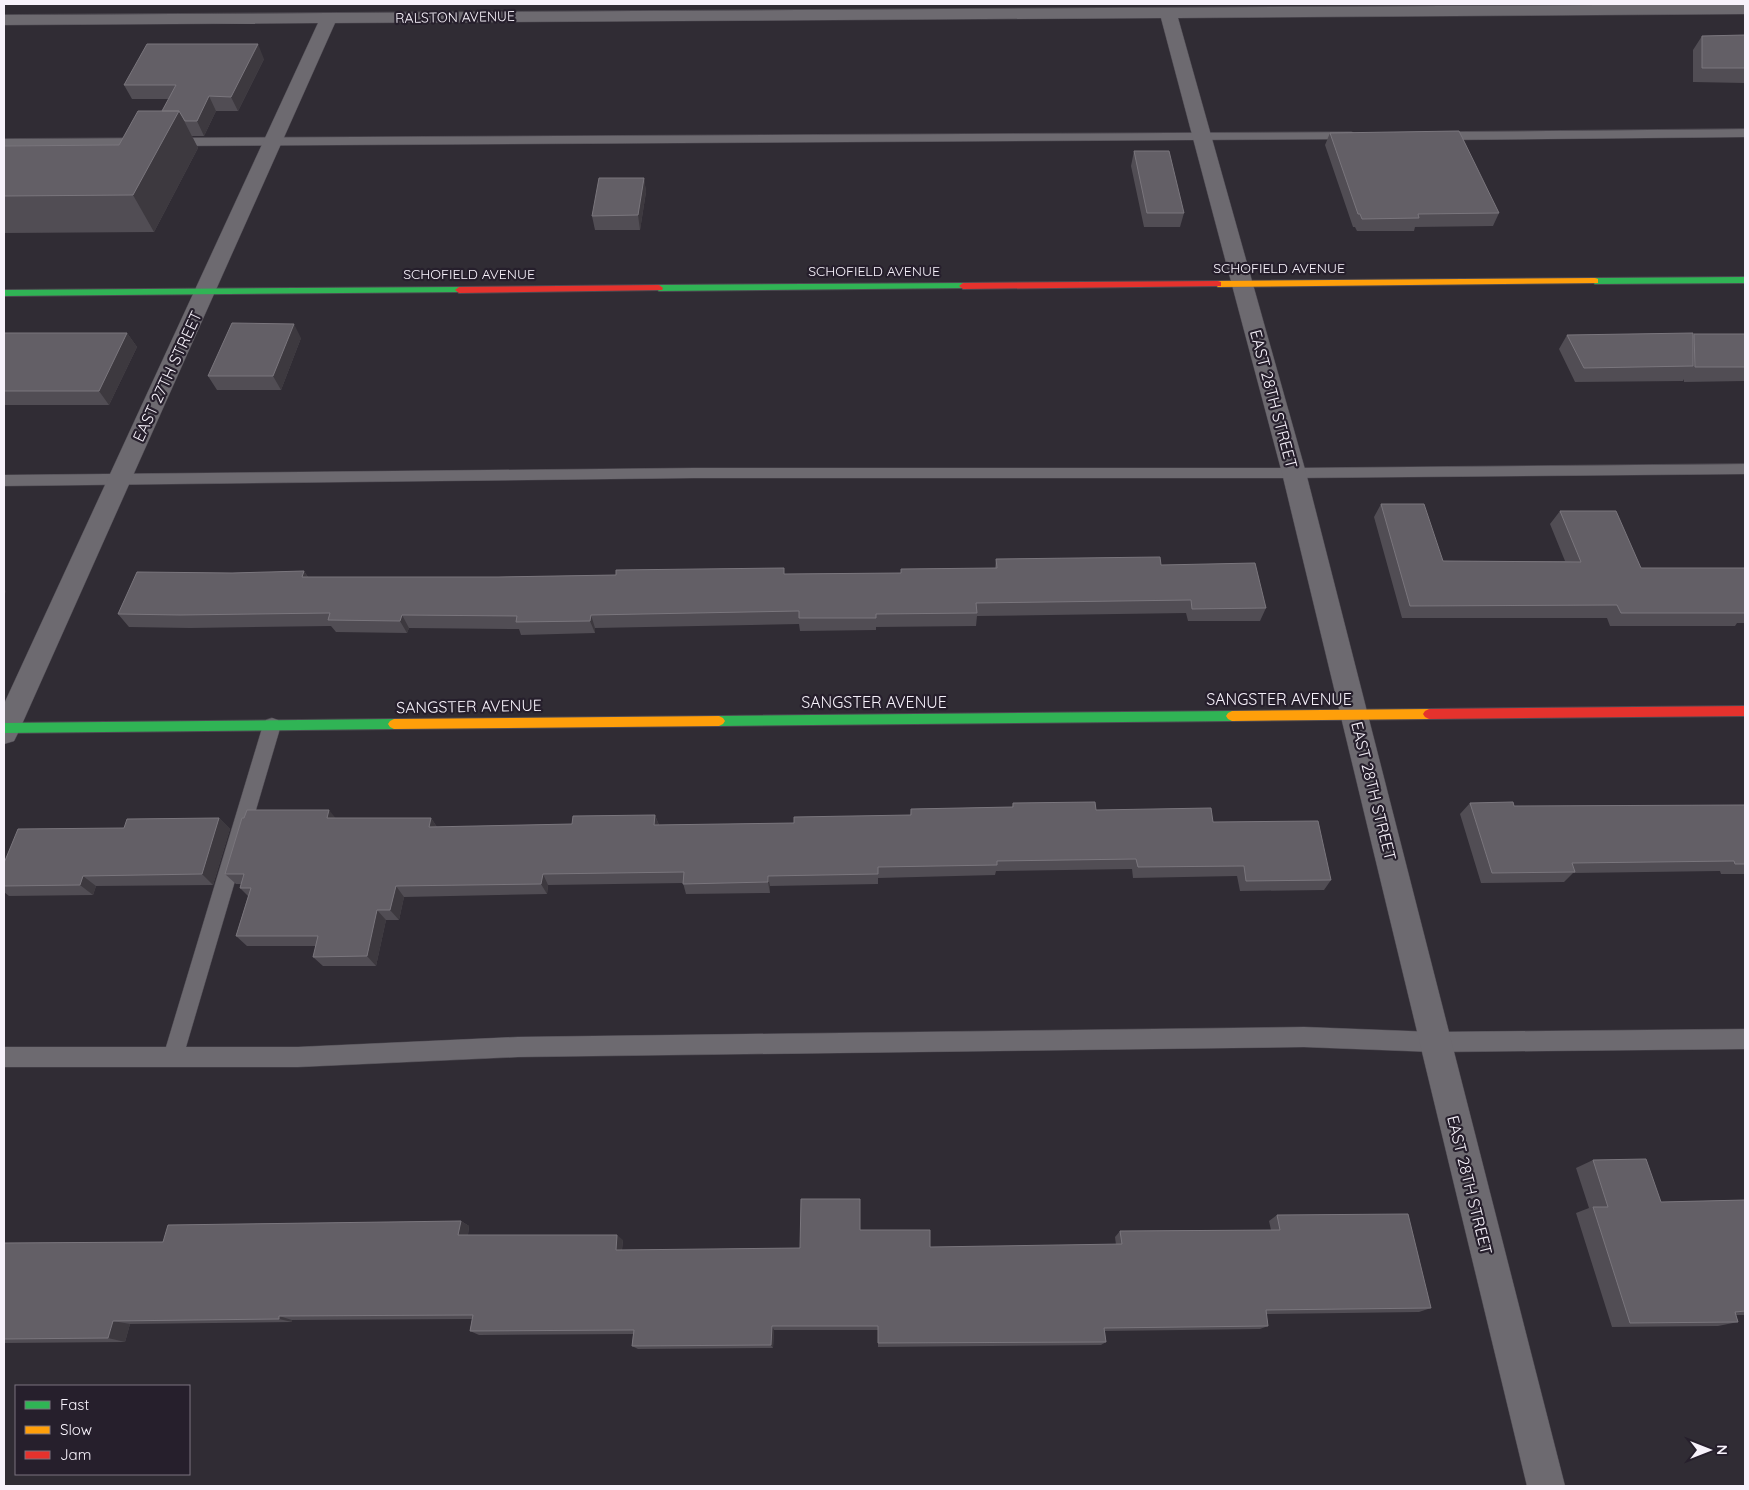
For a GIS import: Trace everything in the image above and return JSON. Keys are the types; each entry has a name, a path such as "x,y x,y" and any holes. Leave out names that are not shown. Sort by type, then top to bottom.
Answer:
{"street":[{"name":"RALSTON AVENUE","path":"4,20 1745,9"},
{"name":"EAST 28TH STREET","path":"1168,12 1201,137 1244,283 1294,473 1434,1042 1546,1486"},
{"name":"EAST 27TH STREET","path":"4,729 206,292 329,18"},
{"name":"SCHOFIELD AVENUE","path":"4,293 1745,280"},
{"name":"SANGSTER AVENUE","path":"4,729 1745,712"}],"lane":[{"path":"1429,136 1745,133"},
{"path":"4,143 1359,136"},
{"path":"4,481 694,473 1294,473 1745,469"},
{"path":"173,1057 272,725"},
{"path":"4,1057 298,1057 518,1047 1304,1037 1434,1042 1745,1039"}],"building":[{"path":"1745,35 1745,68 1702,68 1702,36"},
{"path":"147,44 258,44 231,97 209,96 197,121 185,121 179,111 162,111 176,85 124,85"},
{"path":"138,111 179,111 133,195 4,196 4,146 119,145"},
{"path":"1459,131 1499,213 1418,214 1419,218 1362,219 1360,214 1358,214 1330,133"},
{"path":"1134,151 1169,151 1184,213 1147,213"},
{"path":"599,178 644,178 638,215 592,216"},
{"path":"232,323 294,324 273,376 208,376"},
{"path":"4,333 127,333 99,391 4,391"},
{"path":"1693,333 1693,366 1584,368 1567,335"},
{"path":"1694,334 1745,334 1745,367 1695,367"},
{"path":"1381,504 1424,504 1443,561 1581,562 1560,511 1616,511 1641,568 1745,568 1745,613 1621,613 1617,605 1410,606"},
{"path":"1160,557 1161,565 1255,563 1266,608 1192,609 1191,600 976,603 977,613 876,614 876,618 799,618 799,611 591,615 590,621 516,622 517,616 402,615 400,621 328,620 330,613 118,614 137,572 232,573 304,571 302,577 498,577 616,575 616,570 784,568 784,574 901,573 901,569 997,568 996,559"},
{"path":"1095,802 1096,810 1211,808 1213,822 1318,821 1331,880 1246,881 1244,866 1138,867 1136,859 997,861 997,865 878,867 878,874 768,876 768,882 683,884 684,872 543,874 541,884 396,886 390,910 377,910 367,956 313,957 318,936 236,936 251,888 240,888 244,874 225,874 242,818 244,818 247,810 329,810 327,818 431,818 429,827 572,824 573,816 655,815 654,825 794,823 794,817 911,815 911,809 1013,807 1013,803"},
{"path":"1513,802 1514,806 1745,805 1745,864 1735,864 1734,861 1572,863 1575,872 1492,873 1470,803"},
{"path":"219,818 202,874 83,876 80,885 4,886 4,863 18,829 124,828 127,819"},
{"path":"1646,1159 1661,1202 1745,1200 1745,1311 1735,1312 1738,1322 1630,1323 1593,1207 1608,1207 1593,1160"},
{"path":"801,1199 860,1199 860,1230 930,1230 930,1247 1122,1244 1120,1231 1280,1230 1277,1215 1408,1214 1431,1308 1266,1310 1268,1326 1104,1328 1106,1342 878,1343 878,1326 772,1326 771,1345 632,1346 634,1330 470,1331 473,1315 279,1316 279,1319 113,1321 108,1338 4,1339 4,1243 163,1242 168,1225 461,1221 458,1235 617,1235 616,1250 800,1248"}],"traffic: fast":[{"path":"1595,281 1745,280"},
{"path":"659,288 963,286"},
{"path":"4,293 459,290"},
{"path":"719,721 1232,716"},
{"path":"4,728 394,724"}],"traffic: slow":[{"path":"1218,284 1595,281"},
{"path":"1232,716 1429,714"},
{"path":"394,724 719,721"}],"traffic: jam":[{"path":"963,286 1218,284"},
{"path":"459,290 659,288"},
{"path":"1429,714 1745,711"}]}
